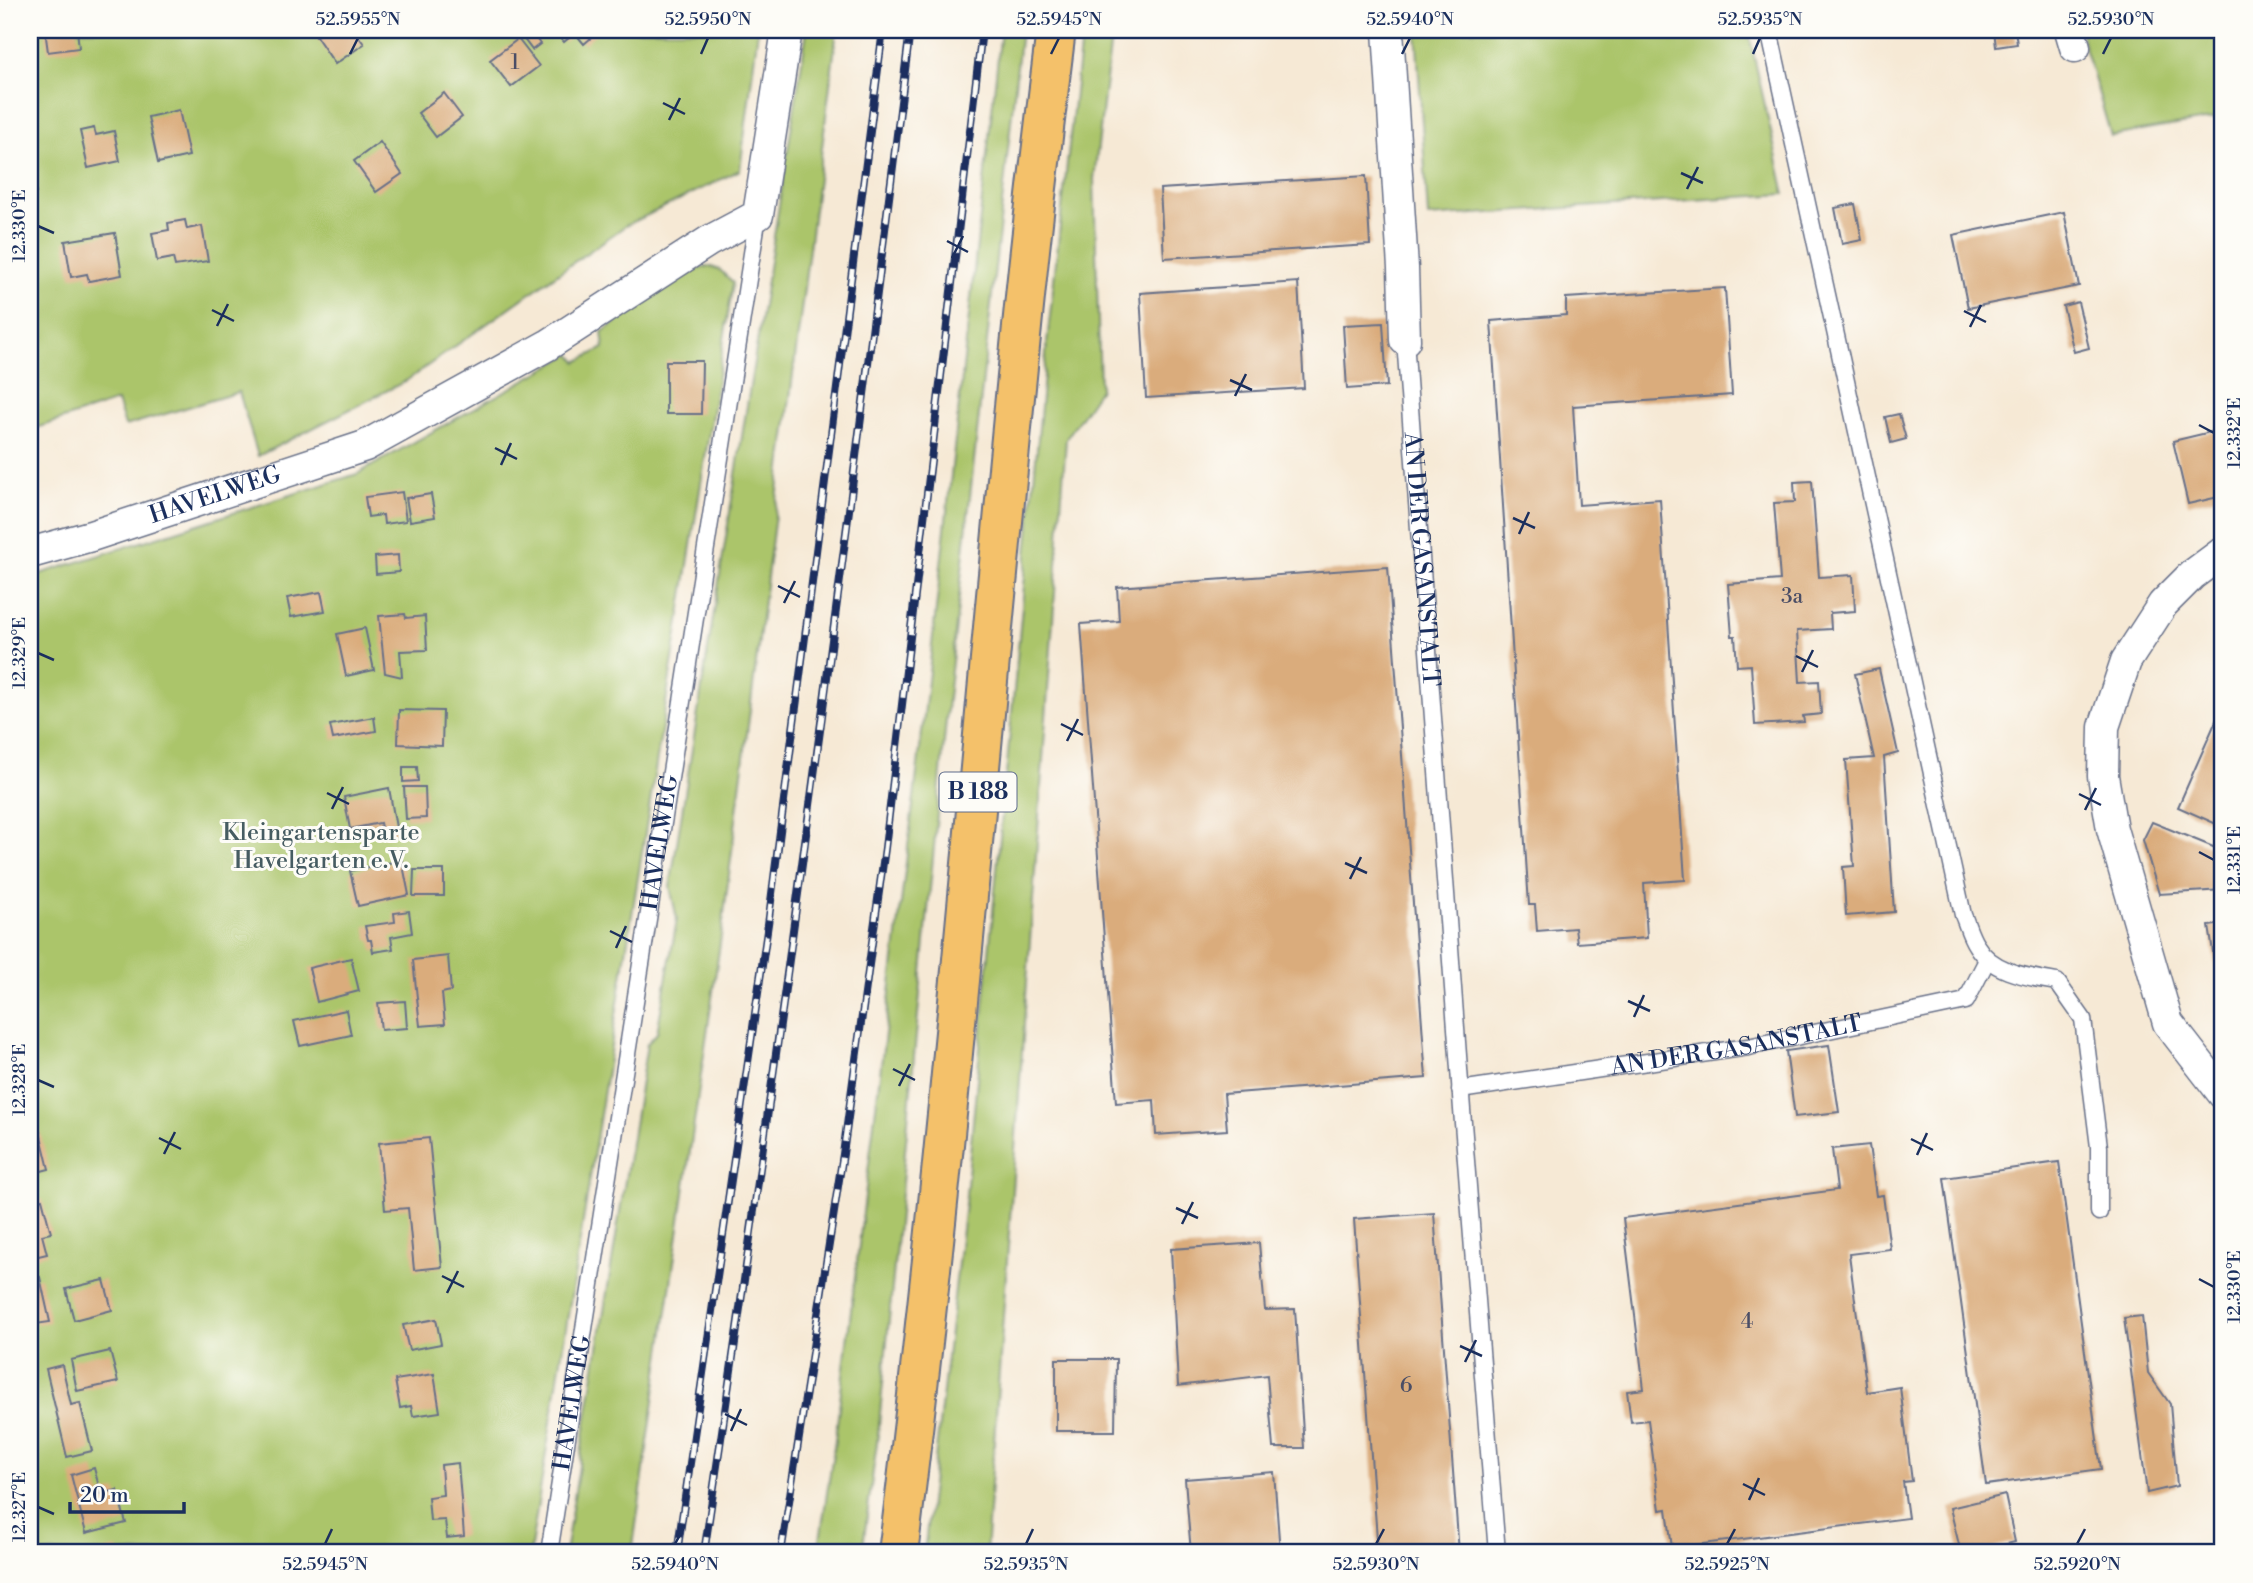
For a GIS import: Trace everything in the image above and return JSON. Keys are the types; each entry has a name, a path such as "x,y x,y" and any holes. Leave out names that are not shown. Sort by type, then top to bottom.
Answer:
{"main road":[{"name":"B 188","path":"898,1553 913,1440 955,1032 1025,295 1056,30"}],"street":[{"name":"HAVELWEG","path":"30,553 91,536 365,446 548,345 709,241 758,215 787,30"},
{"name":"AN DER GASANSTALT","path":"1388,30 1404,268 1405,340"},
{"path":"2223,552 2192,575 2163,604 2126,661 2104,727 2103,776 2112,829 2168,1023 2223,1094"}],"lane":[{"path":"1769,30 1963,915 1976,945 1987,960 2020,976 2057,982 2083,1018 2099,1147 2099,1212"},
{"name":"HAVELWEG","path":"549,1553 758,215"},
{"name":"AN DER GASANSTALT","path":"1405,340 1497,1553"},
{"name":"AN DER GASANSTALT","path":"1460,1090 1748,1047 1966,1001 1987,960"}],"green space":[{"path":"30,30 758,30 740,170 625,226 406,381 258,456 239,392 125,426 117,401 30,430"},
{"path":"807,30 837,30 722,929 632,1553 565,1553 647,1044 657,1033 677,919 670,887"},
{"path":"1001,30 1021,30 949,689 878,1435 862,1553 818,1553 835,1440 924,716"},
{"path":"1082,30 1112,30 1094,179 1100,389 1066,439 986,1553 924,1553 966,1195 1048,333"},
{"path":"1416,30 1748,30 1785,194 1428,217"},
{"path":"2080,30 2223,30 2223,117 2111,136"},
{"name":"Kleingartensparte Havelgarten e.V.","path":"709,266 720,270 733,283 530,1553 30,1553 30,577 357,474 571,354 577,362 604,348 602,332 691,271"}],"building":[{"path":"45,30 77,30 79,48 48,52"},
{"path":"326,30 354,30 364,44 335,64 316,36"},
{"path":"517,30 530,30 540,44 532,50"},
{"path":"554,30 599,31 584,44 575,33 564,42"},
{"path":"1994,30 2015,30 2017,44 1996,47"},
{"path":"518,39 539,66 511,87 490,60"},
{"path":"444,93 462,117 436,137 418,113"},
{"path":"179,110 189,156 158,163 148,117"},
{"path":"94,128 96,135 114,131 120,161 88,168 80,131"},
{"path":"380,142 402,174 376,192 354,161"},
{"path":"30,164 36,193 30,194"},
{"path":"1366,176 1370,245 1164,258 1160,189"},
{"path":"1855,204 1862,240 1842,244 1835,208"},
{"path":"2064,212 2079,286 1968,308 1953,235"},
{"path":"185,220 187,229 202,226 208,261 175,266 173,258 157,261 152,233 169,230 168,223"},
{"path":"115,233 122,275 89,281 87,274 71,277 65,241"},
{"path":"33,259 39,290 30,292 30,260"},
{"path":"1298,282 1304,388 1146,398 1140,293"},
{"path":"1725,288 1732,395 1573,406 1579,505 1660,499 1685,880 1644,883 1647,938 1577,943 1575,928 1537,931 1535,905 1529,905 1491,321 1566,315 1566,298"},
{"path":"2078,302 2089,348 2074,352 2063,306"},
{"path":"1383,323 1387,386 1347,389 1343,325"},
{"path":"666,361 702,361 701,414 666,414"},
{"path":"1899,414 1906,439 1891,443 1885,417"},
{"path":"2223,429 2223,496 2188,504 2173,441"},
{"path":"1812,481 1819,577 1853,575 1855,611 1830,613 1831,629 1797,631 1800,682 1819,681 1821,714 1803,716 1804,722 1755,725 1751,665 1737,666 1728,584 1780,580 1774,503 1795,502 1794,482"},
{"path":"402,492 406,521 384,524 383,515 368,517 365,497"},
{"path":"431,494 435,517 410,521 406,498"},
{"path":"398,555 399,572 376,574 375,557"},
{"path":"1388,567 1426,1078 1224,1094 1227,1130 1156,1135 1154,1100 1116,1103 1081,624 1119,621 1117,587"},
{"path":"321,592 325,611 291,617 287,598"},
{"path":"405,614 406,618 425,616 427,650 400,651 402,677 385,673 379,616"},
{"path":"365,628 374,670 346,676 337,634"},
{"path":"1879,669 1898,753 1884,757 1894,912 1846,916 1843,867 1854,866 1846,760 1874,758 1855,674"},
{"path":"2223,705 2223,827 2178,807"},
{"path":"399,710 443,711 442,746 398,744"},
{"path":"374,717 376,731 333,739 330,725"},
{"path":"403,767 417,767 418,781 403,782"},
{"path":"404,787 425,787 426,818 406,819"},
{"path":"389,788 397,833 383,836 380,823 350,829 344,797"},
{"path":"2152,822 2223,851 2223,890 2159,894 2143,840"},
{"path":"402,860 409,895 358,906 350,871"},
{"path":"414,870 444,870 444,896 413,896"},
{"path":"409,911 412,933 391,937 393,949 373,952 365,926 395,922 394,913"},
{"path":"2223,924 2223,990 2219,991 2209,926"},
{"path":"448,956 451,991 442,993 445,1024 420,1026 413,960"},
{"path":"351,958 359,991 317,1002 309,968"},
{"path":"405,1001 407,1028 381,1030 378,1003"},
{"path":"346,1010 351,1035 300,1046 294,1021"},
{"path":"1829,1045 1839,1112 1795,1117 1786,1051"},
{"path":"40,1132 49,1169 30,1174 30,1135"},
{"path":"429,1138 442,1267 414,1270 408,1208 385,1210 379,1143"},
{"path":"1869,1145 1876,1196 1883,1195 1890,1249 1849,1254 1867,1392 1900,1387 1912,1481 1903,1482 1908,1518 1672,1548 1667,1509 1660,1510 1648,1420 1631,1422 1627,1391 1644,1389 1623,1218 1837,1190 1832,1149"},
{"path":"2059,1162 2101,1469 1986,1485 1944,1178"},
{"path":"42,1199 51,1233 42,1235 47,1254 30,1258 30,1202"},
{"path":"1434,1213 1459,1553 1378,1553 1354,1219"},
{"path":"1259,1243 1265,1310 1295,1309 1304,1448 1273,1448 1267,1375 1178,1386 1171,1249"},
{"path":"40,1277 50,1322 36,1324 30,1297 30,1279"},
{"path":"104,1280 112,1310 74,1320 66,1289"},
{"path":"2142,1316 2148,1373 2170,1404 2177,1486 2147,1493 2124,1318"},
{"path":"436,1319 441,1344 409,1350 403,1325"},
{"path":"110,1351 118,1382 77,1391 71,1360"},
{"path":"1056,1359 1116,1359 1115,1431 1056,1431"},
{"path":"62,1365 71,1405 80,1403 92,1451 67,1457 46,1369"},
{"path":"434,1374 440,1412 413,1416 411,1406 400,1408 395,1380"},
{"path":"458,1463 464,1536 447,1538 445,1520 430,1521 428,1497 443,1495 441,1465"},
{"path":"94,1468 101,1494 117,1490 126,1523 86,1533 71,1475"},
{"path":"1274,1472 1280,1553 1191,1553 1185,1479"},
{"path":"2005,1495 2015,1542 1961,1553 1950,1508"},
{"path":"2223,1546 2223,1553 2202,1553"},
{"path":"118,1548 119,1553 100,1553 100,1552"}],"railway":[{"path":"677,1553 769,917 883,30"},
{"path":"704,1553 812,792 910,30"},
{"path":"781,1553 843,1154 885,848 982,30"}]}
